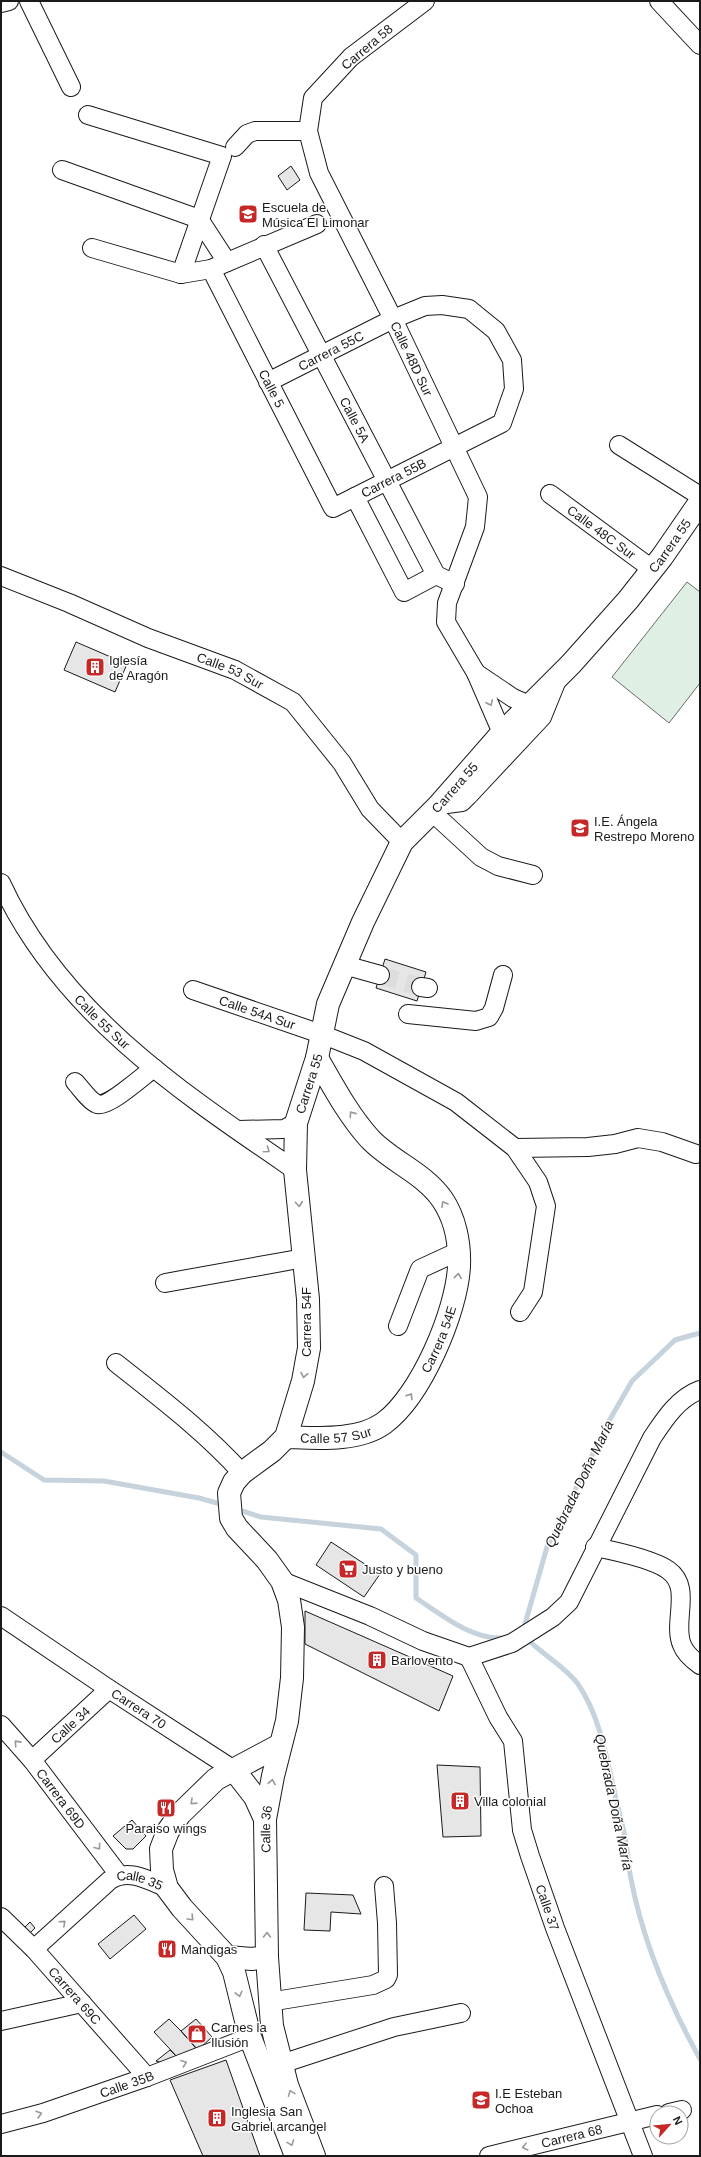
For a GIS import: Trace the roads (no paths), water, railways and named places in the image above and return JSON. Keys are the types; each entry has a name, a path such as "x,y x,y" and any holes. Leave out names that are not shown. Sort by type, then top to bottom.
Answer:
{"main road":[{"name":"Carrera 55","path":"296,1123 317,1058 328,1004 363,922 402,842 435,808 502,733 558,677 623,606 652,569 700,502"},
{"path":"317,1058 339,1096 370,1139 388,1155 427,1182 442,1199 452,1220 458,1245"},
{"name":"Carrera 54F","path":"286,1437 304,1381 309,1348 308,1299 295,1170 296,1123"},
{"name":"Carrera 54E","path":"383,1424 408,1400 430,1361 457,1289 458,1245"},
{"name":"Calle 57 Sur","path":"286,1437 322,1438 353,1436 383,1424"},
{"path":"242,1473 286,1437"},
{"name":"Calle 36","path":"242,1473 234,1482 229,1493 231,1518 237,1528 267,1560 282,1581 289,1600 293,1627 292,1678 287,1721 280,1745 265,1819 267,1957 269,2002 272,2026 281,2064 314,2156"},
{"path":"265,1819 255,1797 225,1774 280,1745"},
{"name":"Calle 35","path":"167,1888 162,1870 161,1849 168,1831 180,1814 225,1774"},
{"path":"167,1888 182,1908 227,1957 234,1972 250,2037 296,2156"},
{"path":"227,1957 267,1957"}],"street":[{"path":"1,3 8,1"},
{"path":"29,1 71,87"},
{"name":"Carrera 58","path":"313,98 351,57 425,1"},
{"path":"659,1 700,45"},
{"name":"Calle 48D Sur","path":"313,98 308,131 319,173 393,319 478,497 475,527 455,584 446,603 446,622 476,673"},
{"path":"88,114 222,156 180,274"},
{"path":"235,146 247,134 255,131 308,131"},
{"path":"62,170 199,219"},
{"name":"Calle 5","path":"199,219 268,382 333,508"},
{"path":"92,248 180,274 219,266 264,245 317,224"},
{"name":"Calle 5A","path":"264,245 323,355 436,574"},
{"name":"Carrera 55C","path":"268,382 393,319 425,306 442,305 469,309 496,330 512,360 514,389 502,424 455,447"},
{"path":"619,445 700,496"},
{"name":"Carrera 55B","path":"333,508 455,447"},
{"name":"Calle 48C Sur","path":"550,494 652,569"},
{"path":"354,498 404,592 436,574 455,584"},
{"name":"Calle 53 Sur","path":"1,576 69,603 148,638 234,670 293,702 342,762 370,809 402,842"},
{"path":"476,673 514,698 529,705"},
{"path":"476,673 502,733"},
{"path":"533,875 498,866 480,858 435,808 462,802 542,717 558,677"},
{"name":"Calle 55 Sur","path":"1,883 38,947 60,977 86,1007 154,1068 295,1170"},
{"path":"344,965 380,975"},
{"path":"408,1014 476,1021 488,1017 494,1008 503,975"},
{"name":"Calle 54A Sur","path":"193,990 321,1034 364,1051 456,1102 515,1148 538,1182 546,1206 533,1292 520,1312"},
{"path":"75,1082 96,1103 101,1104 111,1100 154,1068"},
{"path":"238,1130 278,1130 296,1123"},
{"path":"515,1148 588,1147 615,1144 638,1138 662,1142 696,1154"},
{"path":"398,1326 420,1269 458,1245"},
{"path":"165,1283 304,1258"},
{"path":"116,1363 215,1443 242,1473"},
{"path":"282,1581 370,1616 423,1642 469,1657 512,1643 553,1617 569,1602 652,1438 663,1421 691,1394 700,1390"},
{"path":"596,1547 635,1556 668,1570 673,1575 677,1580 681,1594 682,1645 693,1660 700,1665"},
{"name":"Carrera 70","path":"2,1620 212,1754 225,1774"},
{"name":"Calle 37","path":"469,1657 498,1717 513,1742 522,1830 530,1856 555,1928 631,2121 643,2156"},
{"name":"Calle 34","path":"32,1760 109,1689"},
{"name":"Carrera 69D","path":"1,1725 32,1760 119,1875"},
{"name":"Calle 35","path":"34,1949 110,1880 119,1875 130,1874 167,1888"},
{"path":"269,2002 373,1985 386,1979 388,1975 387,1923 384,1886"},
{"name":"Carrera 69C","path":"3,1923 34,1949 147,2077"},
{"path":"1,2021 82,2003"},
{"path":"281,2064 394,2027 460,2013"},
{"name":"Calle 35B","path":"1,2124 43,2113 147,2077 250,2037"},
{"name":"Carrera 68","path":"489,2156 649,2118"}],"waterway":[{"name":"Quebrada Doña María","path":"523,1631 547,1547 609,1421 632,1381 675,1340 700,1333"},
{"path":"1,1452 44,1480 104,1481 199,1498 224,1505"},
{"path":"236,1509 261,1517 381,1529 416,1555 416,1598 447,1619 469,1631 491,1638 503,1638"},
{"name":"Quebrada Doña María","path":"526,1638 560,1666 578,1684 597,1722 625,1837 631,1879 642,1926 658,1972 700,2059"}],"tunnel":[{"path":"380,975 421,987"}],"place":[{"name":"Escuela de Música El Limonar","path":"248,214"},
{"name":"Iglesía de Aragón","path":"95,667"},
{"name":"I.E. Ángela Restrepo Moreno","path":"580,828"},
{"name":"Justo y bueno","path":"348,1569"},
{"name":"Barlovento","path":"377,1660"},
{"name":"Villa colonial","path":"460,1801"},
{"name":"Paraiso wings","path":"166,1808"},
{"name":"Mandigas","path":"167,1949"},
{"name":"Carnes la Ilusión","path":"197,2034"},
{"name":"I.E Esteban Ochoa","path":"481,2100"},
{"name":"Inglesia San Gabriel arcangel","path":"217,2118"}]}
